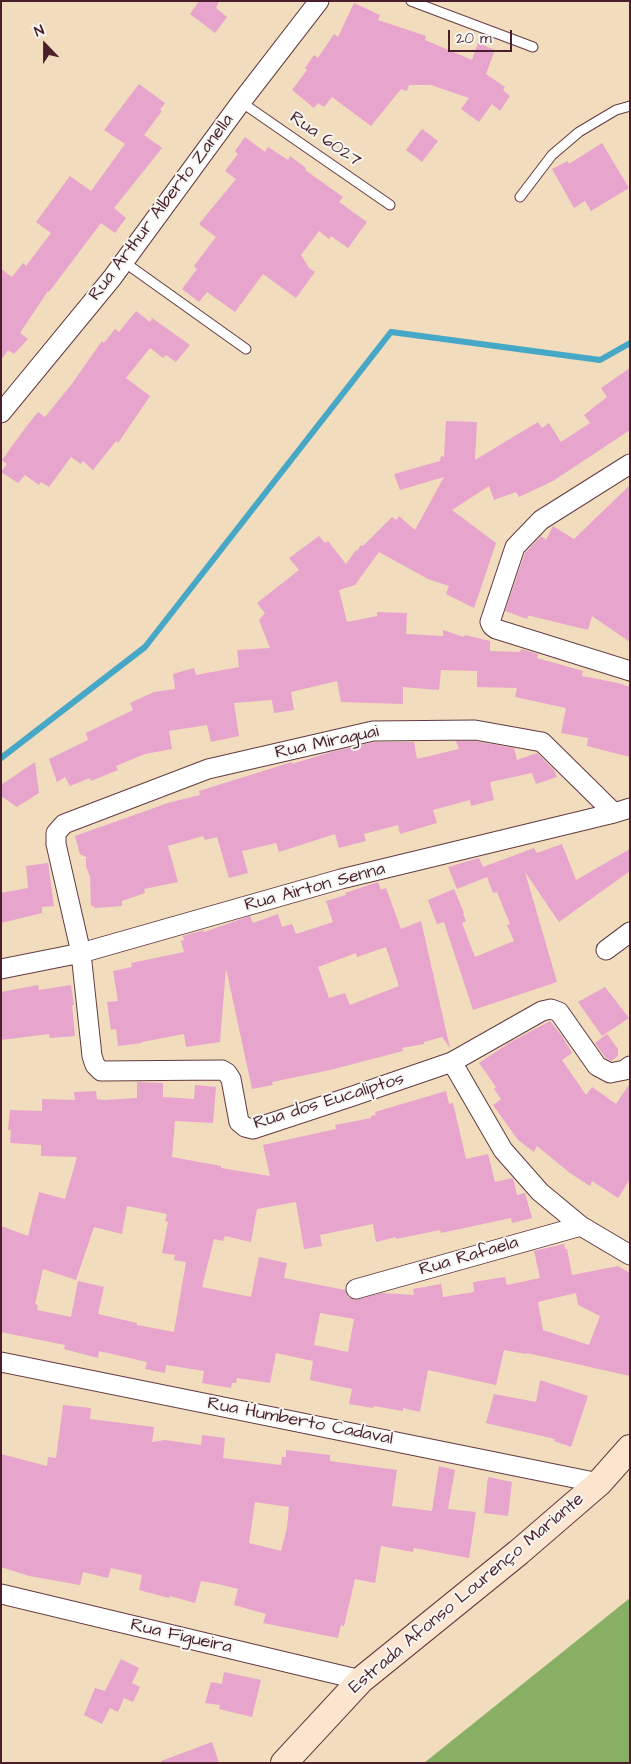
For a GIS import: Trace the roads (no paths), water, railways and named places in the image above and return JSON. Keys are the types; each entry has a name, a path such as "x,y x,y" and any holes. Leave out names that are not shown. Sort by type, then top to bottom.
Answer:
{"main road":[{"name":"Estrada Afonso Lourenço Mariante","path":"284,1763 361,1680 519,1552 600,1483 630,1448"}],"street":[{"name":"Rua Arthur Alberto Zanella","path":"1,413 124,262 241,102 320,1"},
{"path":"630,464 541,520 515,547 490,622 496,629 630,671"},
{"name":"Rua Miraguai","path":"56,833 64,824 208,770 372,731 475,730 542,742 622,811"},
{"name":"Rua Airton Senna","path":"1,970 81,953 341,879 622,811"},
{"name":"Rua dos Eucaliptos","path":"56,833 56,844 81,953 92,1056 95,1065 101,1071 222,1070 231,1079 239,1122 245,1128 253,1128 452,1062"},
{"path":"606,950 630,932"},
{"path":"630,1066 625,1070 610,1073 597,1066 559,1012 551,1009 542,1011 452,1062 503,1150 540,1192 582,1226 630,1255"},
{"name":"Rua Rafaela","path":"356,1289 582,1226"},
{"name":"Rua Humberto Cadaval","path":"1,1362 600,1483"},
{"name":"Rua Figueira","path":"1,1594 361,1680"}],"lane":[{"path":"411,1 533,47"},
{"name":"Rua 6027","path":"241,102 390,205"},
{"path":"520,198 552,155 579,132 616,110 630,106"},
{"path":"124,262 246,349"}],"waterway":[{"path":"1,758 145,647 391,332 600,360 630,343"}]}
